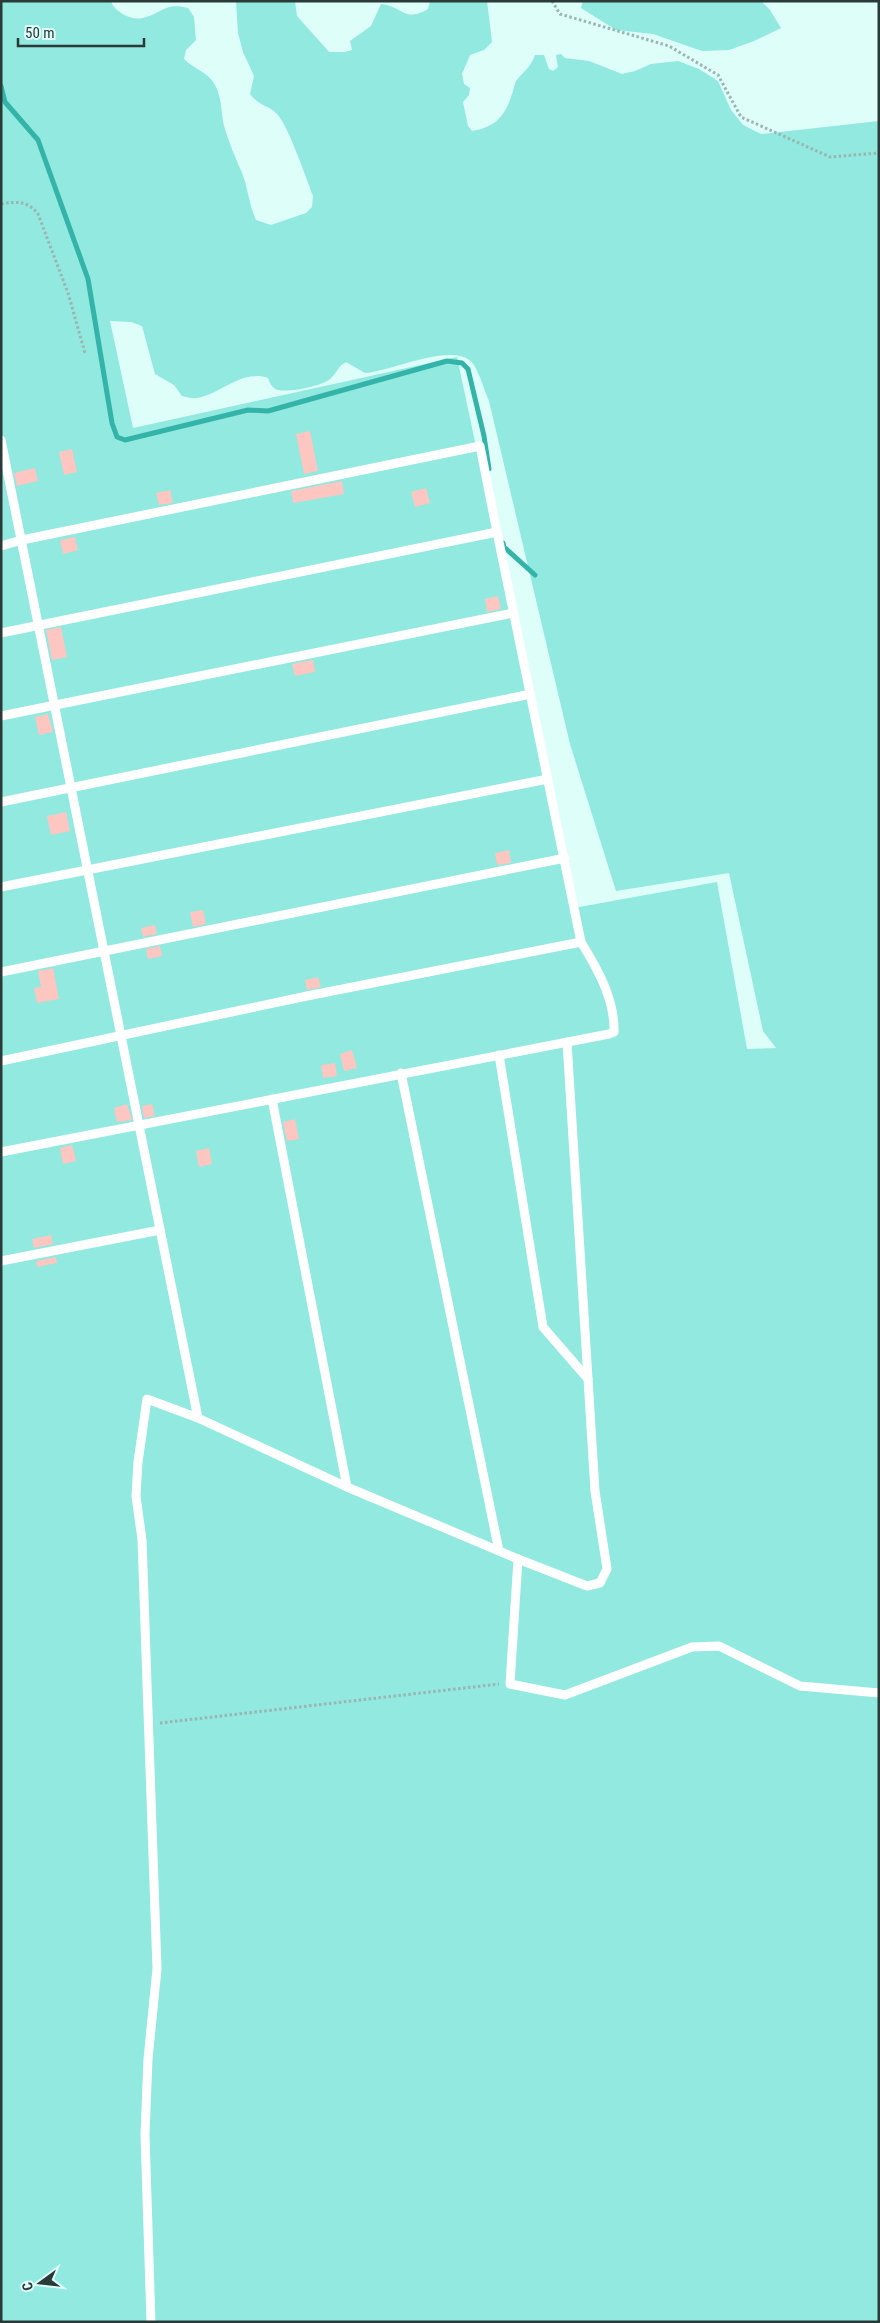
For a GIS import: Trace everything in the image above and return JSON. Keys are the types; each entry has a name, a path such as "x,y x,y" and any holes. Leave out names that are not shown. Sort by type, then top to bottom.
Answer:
{"lane":[{"path":"1,440 198,1418"},
{"path":"1,546 22,540 480,446 581,942 597,968 605,988 614,1032 1,1152"},
{"path":"1,633 497,532"},
{"path":"1,716 513,613"},
{"path":"1,802 531,694"},
{"path":"1,887 548,779"},
{"path":"1,972 103,953 565,858"},
{"path":"1,1061 307,996 581,942"},
{"path":"151,2322 145,2135 148,2059 157,1968 150,1724 142,1540 136,1496 138,1462 147,1399 198,1418 347,1486 518,1559 587,1586 600,1583 607,1570 595,1491 567,1042"},
{"path":"499,1055 543,1327 588,1379"},
{"path":"401,1073 499,1551"},
{"path":"272,1099 347,1486"},
{"path":"1,1261 160,1230"},
{"path":"518,1559 510,1684 565,1695 692,1646 719,1646 800,1686 879,1693"}],"path":[{"path":"552,1 560,14 669,46 718,75 741,117 830,157 879,153"},
{"path":"1,204 22,202 32,206 38,214 68,293 85,353"},
{"path":"150,1724 482,1685 510,1684"}],"shaded area":[{"path":"1,1 111,1 116,9 124,15 139,19 169,7 188,8 194,17 196,40 186,50 184,59 209,77 215,85 220,100 224,126 244,179 256,220 271,225 306,213 312,207 313,196 292,141 282,121 274,111 257,101 250,94 254,76 243,52 238,33 236,1 295,1 297,16 329,52 345,52 352,50 350,41 371,26 381,4 413,15 428,9 430,1 487,1 492,42 484,50 470,55 462,74 464,84 470,88 469,95 463,102 468,126 472,131 487,127 498,120 506,109 516,81 529,66 535,55 544,55 549,69 553,71 558,67 556,55 561,54 565,58 589,61 622,74 651,64 678,61 699,69 718,81 731,110 743,125 761,134 879,121 879,2322 1,2322","holes":["110,321 131,322 142,326 155,374 174,385 182,396 192,398 206,396 240,379 258,376 268,378 272,386 278,390 285,391 311,387 326,382 346,362 365,373 439,356 453,355 466,358 474,365 489,401 570,744 616,891 729,873 763,1031 776,1048 747,1049 717,882 574,908 457,357 133,428"]},
{"path":"583,1 761,1 770,10 781,28 729,50 702,51 653,34 616,30 581,8"}],"building":[{"path":"310,431 318,471 304,474 296,434"},
{"path":"72,449 77,472 64,475 59,452"},
{"path":"35,468 38,481 17,486 14,473"},
{"path":"342,481 344,494 293,503 291,491"},
{"path":"426,488 430,503 415,507 411,492"},
{"path":"170,490 173,503 159,505 156,493"},
{"path":"75,537 78,550 63,554 60,540"},
{"path":"498,596 501,609 487,612 485,599"},
{"path":"61,627 67,657 52,660 46,630"},
{"path":"313,660 315,672 295,676 292,664"},
{"path":"48,714 53,732 39,735 35,717"},
{"path":"66,812 70,831 51,835 47,816"},
{"path":"509,850 511,863 497,865 495,853"},
{"path":"203,910 206,924 193,927 190,912"},
{"path":"155,925 157,934 143,937 141,928"},
{"path":"160,946 162,956 148,959 146,949"},
{"path":"53,968 59,999 37,1003 34,988 41,987 38,971"},
{"path":"318,977 321,987 307,990 305,980"},
{"path":"352,1050 357,1068 344,1071 340,1054"},
{"path":"335,1063 337,1076 323,1078 321,1065"},
{"path":"127,1104 132,1120 117,1122 114,1108"},
{"path":"152,1104 155,1116 144,1118 142,1106"},
{"path":"295,1119 299,1139 287,1141 283,1122"},
{"path":"72,1145 76,1161 63,1164 60,1148"},
{"path":"209,1148 212,1164 199,1167 196,1151"},
{"path":"51,1235 53,1244 34,1248 32,1239"},
{"path":"56,1257 57,1263 37,1267 36,1261"}],"waterway":[{"path":"1,86 5,102 38,140 88,279 112,423 117,437 125,440 248,410 268,411 447,361 462,363 468,369 484,436 489,469"},
{"path":"503,543 504,547 535,575"}]}
